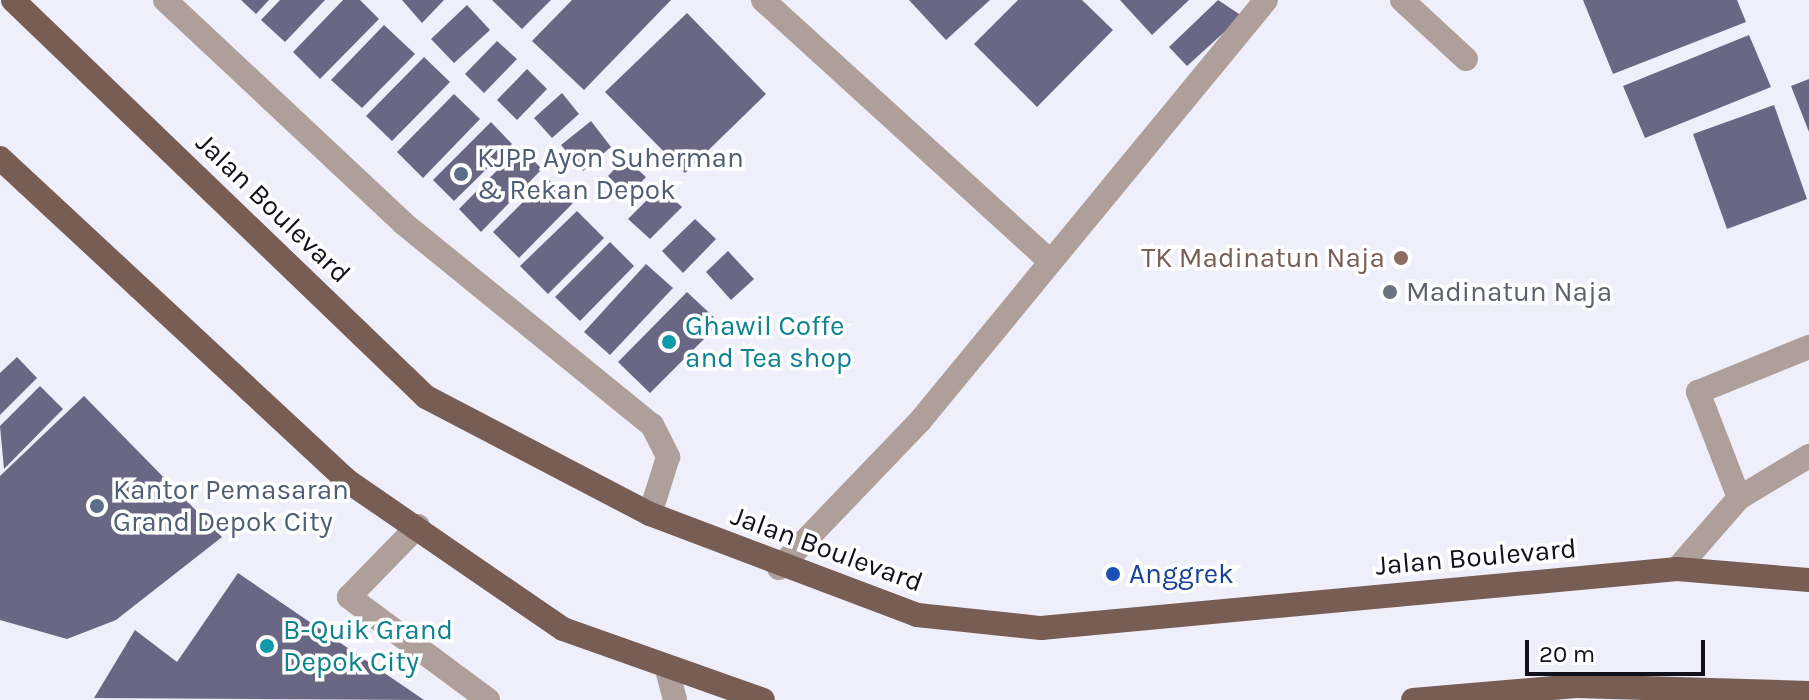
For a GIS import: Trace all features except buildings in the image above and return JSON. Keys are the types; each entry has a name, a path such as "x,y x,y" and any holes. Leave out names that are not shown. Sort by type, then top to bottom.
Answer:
{"main road":[{"name":"Jalan Boulevard","path":"13,0 426,397 650,514 779,568 917,615 1041,628 1677,569 1809,580"},
{"path":"0,158 346,480 418,526 563,629 763,700"},
{"path":"1413,700 1576,686 1809,693"}],"street":[{"path":"165,0 403,223 652,425 668,457 650,514"},
{"path":"763,0 1050,261"},
{"path":"779,568 920,421 1266,0"},
{"path":"1402,0 1466,59"},
{"path":"1739,498 1698,392 1809,347"},
{"path":"1677,569 1739,498 1809,456"},
{"path":"418,526 349,597 488,700"},
{"path":"666,666 675,700"},
{"path":"1539,700 1576,686"}],"place":[{"name":"KJPP Ayon Suherman & Rekan Depok","path":"461,174"},
{"name":"TK Madinatun Naja","path":"1401,258"},
{"name":"Madinatun Naja","path":"1390,292"},
{"name":"Ghawil Coffe and Tea shop","path":"669,342"},
{"name":"Kantor Pemasaran Grand Depok City","path":"97,506"},
{"name":"Anggrek","path":"1113,574"},
{"name":"B-Quik Grand Depok City","path":"267,646"}]}
